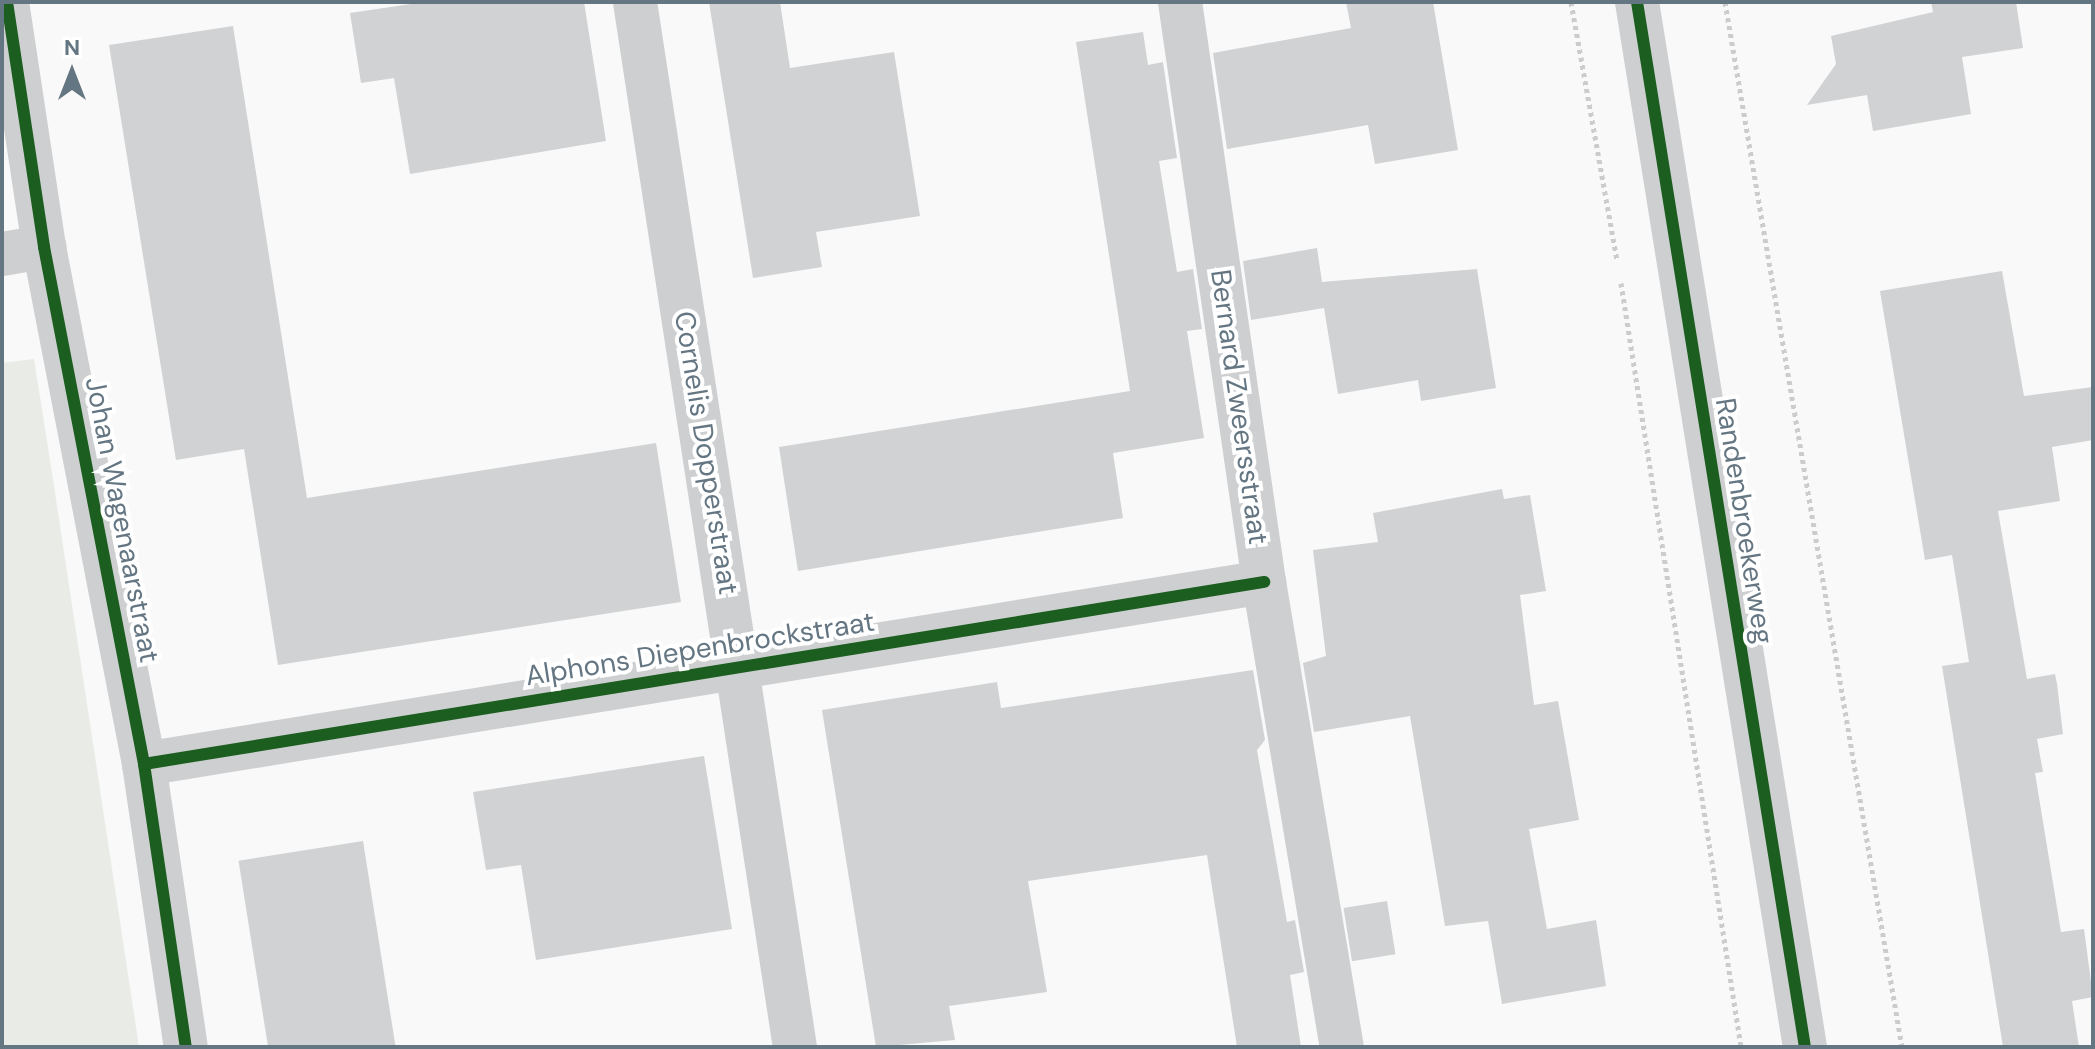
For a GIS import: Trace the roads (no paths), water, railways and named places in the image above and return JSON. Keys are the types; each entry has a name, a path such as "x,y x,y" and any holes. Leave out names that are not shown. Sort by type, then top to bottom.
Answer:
{"street":[{"name":"Johan Wagenaarstraat","path":"7,2 44,247 144,764 186,1047"},
{"name":"Cornelis Dopperstraat","path":"635,2 740,667 795,1047"},
{"name":"Bernard Zweersstraat","path":"1180,2 1264,582 1342,1047"},
{"name":"Randenbroekerweg","path":"1637,2 1805,1047"},
{"path":"2,254 44,247"},
{"name":"Alphons Diepenbrockstraat","path":"144,764 1264,582"}]}
